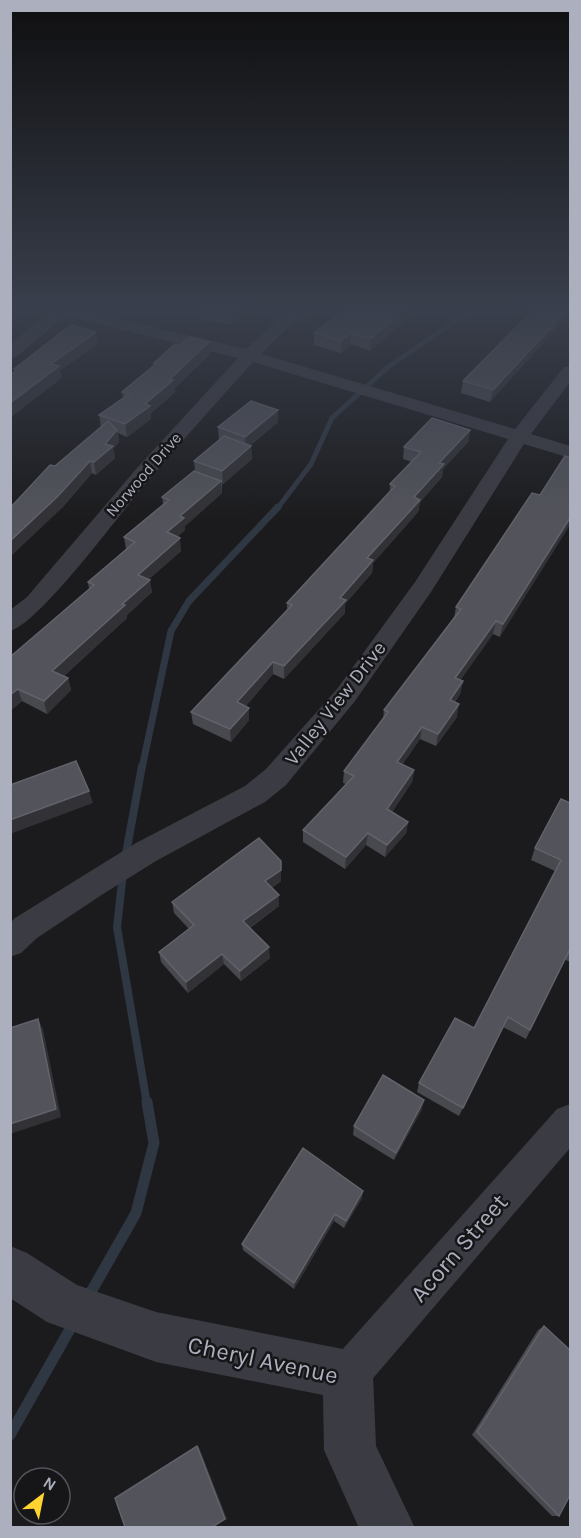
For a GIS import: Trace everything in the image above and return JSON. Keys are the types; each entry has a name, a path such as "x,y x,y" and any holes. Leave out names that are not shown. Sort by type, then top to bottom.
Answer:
{"street":[{"name":"Norwood Drive","path":"10,623 35,602 144,472 227,380"},
{"path":"329,380 570,452"},
{"name":"Valley View Drive","path":"10,943 26,928 92,885 146,852 255,794 276,777 358,677 423,587 519,437 563,380"},
{"name":"Acorn Street","path":"348,1374 570,1122"},
{"name":"Cheryl Avenue","path":"10,1270 101,1317 167,1339 348,1374 351,1450 388,1527"}],"building":[{"path":"10,380 41,380 10,403"},
{"path":"137,380 173,380 145,404 150,406 125,424 99,415 129,394 122,392"},
{"path":"464,380 502,380 493,390"},
{"path":"251,401 278,410 245,437 218,427"},
{"path":"432,418 470,430 439,463 444,464 414,497 420,500 367,558 373,560 340,598 346,600 284,666 273,662 237,702 249,708 230,729 191,712 292,605 287,603 395,486 390,484 421,452 404,447"},
{"path":"108,421 117,430 105,444 113,446 94,462 90,461 58,496 10,541 10,508 50,465 55,466"},
{"path":"224,436 251,446 222,471 194,461"},
{"path":"565,456 570,458 570,518 503,624 496,621 455,678 463,681 450,700 459,704 438,734 422,727 397,762 414,770 387,809 408,822 387,845 368,833 346,857 303,830 354,776 344,771 388,712 384,710 461,609 456,607 532,493 540,495"},
{"path":"194,471 221,481 180,516 184,518 167,532 180,538 138,575 150,580 52,671 68,678 44,701 18,689 10,695 10,657 94,585 88,582 135,542 124,537 169,500 162,497"},
{"path":"76,761 89,791 10,820 10,785"},
{"path":"561,799 570,803 570,949 530,1030 508,1017 463,1108 419,1083 455,1018 474,1028 561,860 535,848"},
{"path":"259,838 281,861 281,870 265,881 279,895 243,921 269,947 240,971 222,954 186,982 159,952 194,925 172,902"},
{"path":"38,1019 56,1109 10,1124 10,1028"},
{"path":"383,1075 424,1100 396,1153 354,1126"},
{"path":"303,1148 363,1191 346,1221 335,1214 294,1283 242,1244"},
{"path":"544,1326 570,1350 570,1495 559,1516 477,1432"},
{"path":"197,1446 225,1519 212,1527 125,1527 115,1498"}],"waterway":[{"path":"277,509 311,464 332,418 374,380"},
{"path":"142,768 171,631 189,601 278,507"},
{"path":"125,859 142,766"},
{"path":"123,873 117,927 147,1104"},
{"path":"87,1299 136,1213 154,1143 147,1102"},
{"path":"10,1435 74,1322"}]}
